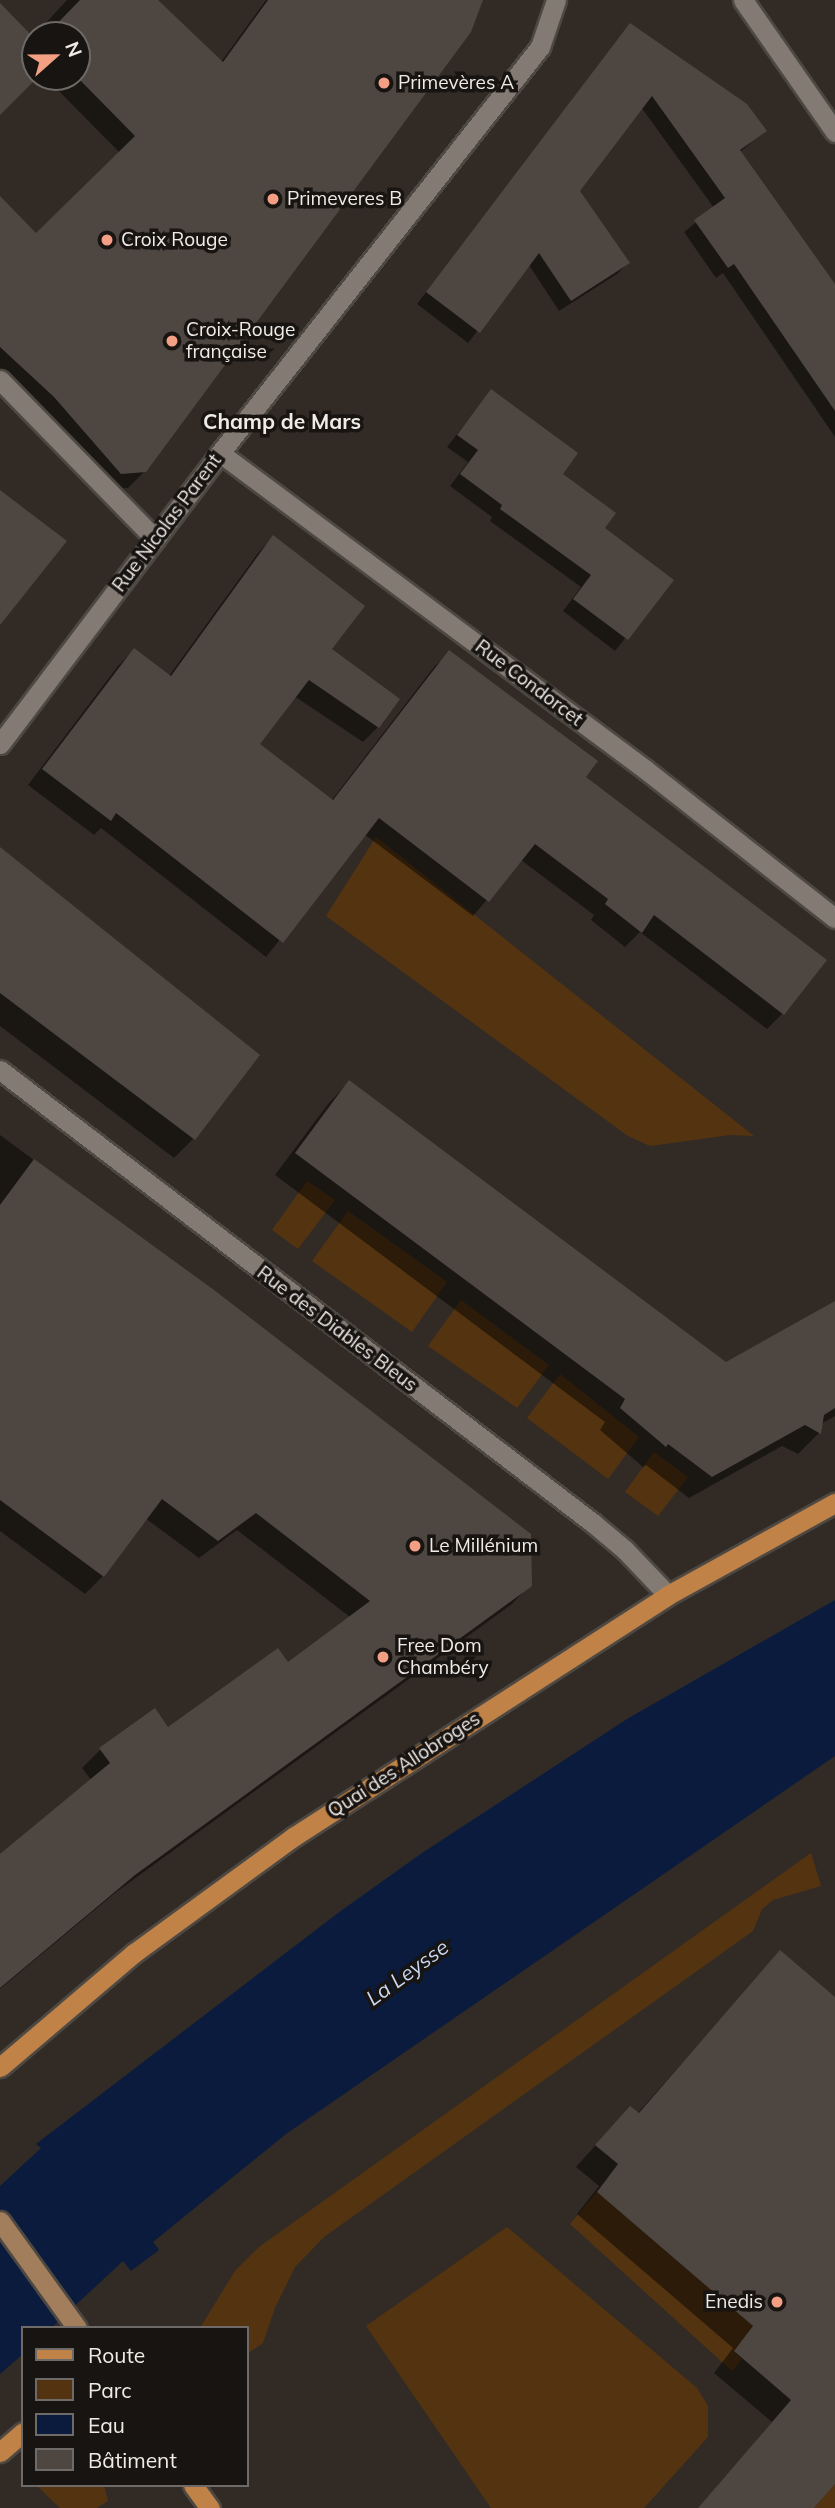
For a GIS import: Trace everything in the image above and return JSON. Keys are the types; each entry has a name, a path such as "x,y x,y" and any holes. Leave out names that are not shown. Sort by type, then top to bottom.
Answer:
{"main road":[{"name":"Quai des Allobroges","path":"0,2067 134,1953 293,1837 668,1595 835,1503"},
{"path":"0,2221 71,2321"},
{"path":"0,2452 21,2434"},
{"path":"194,2487 210,2508"}],"street":[{"name":"Rue Nicolas Parent","path":"0,744 220,453 540,47 556,0"},
{"path":"743,0 835,132"},
{"path":"0,380 155,539"},
{"name":"Rue Condorcet","path":"220,453 624,754 835,918"},
{"name":"Rue des Diables Bleus","path":"0,1070 593,1524 635,1560 668,1595"}],"green space":[{"path":"376,837 754,1136 730,1135 650,1146 628,1136 326,916"},
{"path":"307,1181 335,1200 298,1249 272,1230"},
{"path":"348,1211 447,1282 412,1332 312,1261"},
{"path":"461,1300 549,1365 517,1408 428,1346"},
{"path":"560,1374 639,1437 608,1479 527,1418"},
{"path":"654,1452 688,1477 658,1516 625,1492"},
{"path":"811,1853 821,1886 773,1900 762,1909 753,1931 324,2237 295,2267 275,2308 263,2343 248,2353 248,2326 201,2326 235,2271 259,2247"},
{"path":"597,2192 753,2326 734,2351 742,2359 732,2371 570,2224"},
{"path":"507,2227 697,2388 708,2406 708,2437 644,2508 491,2508 366,2326"},
{"path":"835,2484 835,2508 814,2508"},
{"path":"38,2487 104,2487 108,2501 97,2508 60,2508"}],"water":[{"name":"La Leysse","path":"835,1600 835,1756 286,2134 153,2242 159,2250 131,2271 123,2261 53,2326 21,2326 21,2356 0,2374 0,2186 41,2148 36,2144 338,1913 422,1853 627,1719"}],"building":[{"path":"80,0 158,0 223,62 268,0 483,0 471,32 146,472 121,474 54,397 0,347 0,196 36,233 135,136 91,91 91,21 60,21"},
{"path":"0,3 21,25 21,91 24,91 0,115"},
{"path":"630,23 747,104 767,131 740,150 835,284 835,411 734,264 728,268 694,220 725,198 652,96 580,191 630,263 571,301 539,253 480,333 426,292"},
{"path":"491,389 578,453 563,474 616,513 605,528 674,580 628,640 573,599 591,575 500,509 502,505 460,474 478,450 457,435"},
{"path":"0,490 67,541 0,625"},
{"path":"273,535 365,606 332,649 400,699 379,728 309,680 260,744 333,800 449,650 598,761 586,777 827,960 784,1015 654,915 642,933 605,904 608,899 535,844 489,902 379,818 283,943 116,813 111,821 42,769 134,648 171,676"},
{"path":"0,847 260,1055 195,1140 0,993"},
{"path":"349,1080 726,1362 835,1301 835,1408 824,1415 821,1434 805,1425 712,1477 668,1444 666,1447 620,1408 625,1399 295,1153"},
{"path":"34,1159 214,1290 531,1534 532,1586 135,1875 0,1988 0,1854 110,1763 99,1748 155,1708 168,1727 278,1648 288,1662 370,1601 256,1513 218,1541 162,1499 104,1577 0,1500 0,1205"},
{"path":"780,1950 835,1997 835,2484 814,2508 698,2508 791,2400 734,2351 753,2326 597,2192 618,2164 595,2145 630,2106 639,2113"}],"place":[{"name":"Primevères A","path":"384,83"},
{"name":"Primeveres B","path":"273,199"},
{"name":"Croix Rouge","path":"107,240"},
{"name":"Croix-Rouge française","path":"172,341"},
{"name":"Le Millénium","path":"415,1546"},
{"name":"Free Dom Chambéry","path":"383,1657"},
{"name":"Enedis","path":"777,2302"}],"district":[{"name":"Champ de Mars","path":"282,421"}]}
